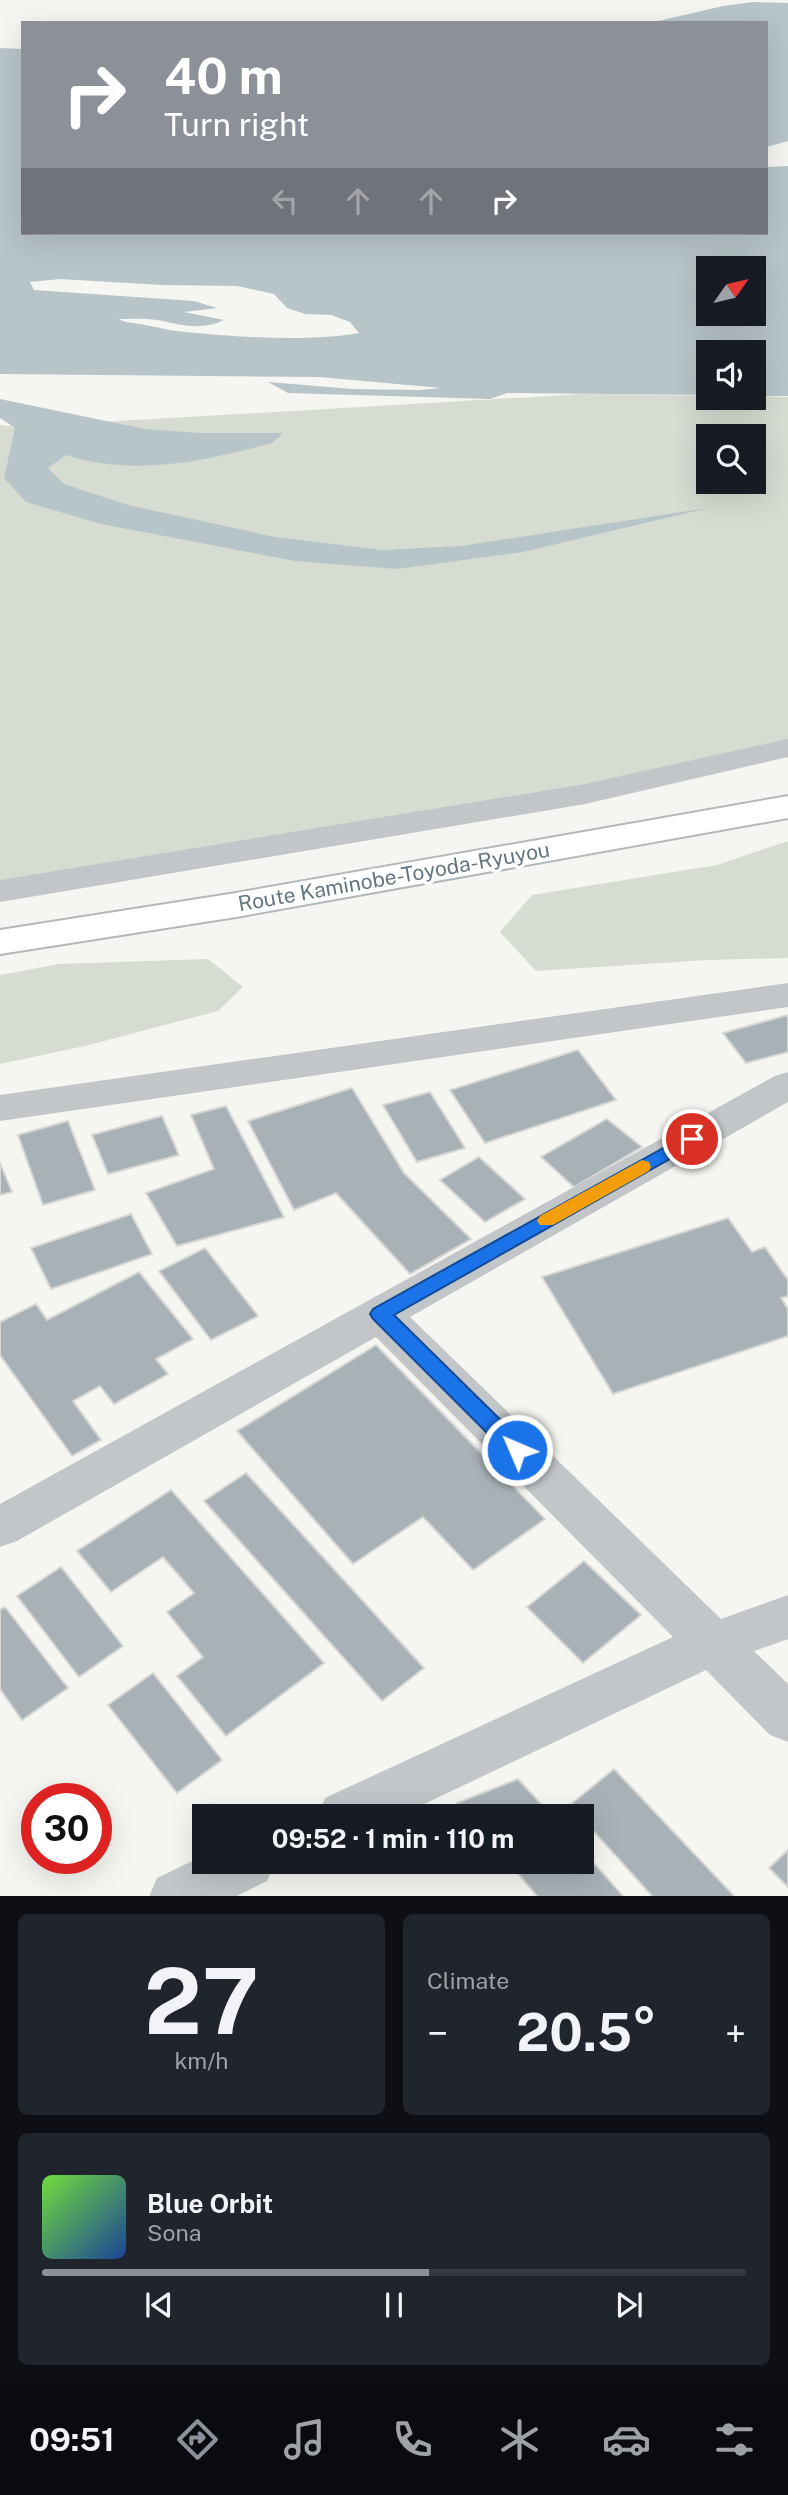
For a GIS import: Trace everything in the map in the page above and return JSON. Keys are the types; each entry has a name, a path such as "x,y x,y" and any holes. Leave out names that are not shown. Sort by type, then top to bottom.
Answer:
{"main road":[{"name":"Route Kaminobe-Toyoda-Ryuyou","path":"0,942 236,905 788,807"}],"street":[{"path":"0,891 585,794 788,748"},
{"path":"0,1108 788,995"},
{"path":"0,1527 788,1085"},
{"path":"380,1314 788,1718"},
{"path":"369,1804 682,1656 788,1617"},
{"path":"176,1896 223,1874"}],"shaded area":[{"path":"753,2 788,3 788,141 768,147 768,21 659,21"},
{"path":"0,48 21,49 21,235 768,235 768,167 788,166 788,396 766,396 766,340 696,340 696,395 507,393 490,399 288,393 268,382 352,389 441,388 319,377 0,374","holes":["60,279 237,286 274,294 287,308 305,314 331,315 350,322 359,333 295,338 185,332 118,319 153,319 199,326 224,320 184,312 217,308 194,301 34,290 30,282"]},
{"path":"584,394 696,396 696,410 766,410 766,397 788,397 788,753 0,888 0,425 15,427"},
{"path":"0,399 145,429 199,433 283,433 272,443 196,461 144,466 118,465 66,455 48,468 64,484 128,505 275,537 383,550 461,546 708,508 523,552 397,569 295,561 101,524 26,502 4,478 15,428 0,418"},
{"path":"788,841 788,958 707,960 536,971 500,932 532,895 717,865"},
{"path":"208,959 243,987 218,1011 85,1046 0,1064 0,975 59,964"}],"building":[{"path":"788,1015 788,1052 746,1063 723,1033"},
{"path":"578,1050 616,1100 485,1143 450,1090"},
{"path":"352,1088 404,1173 471,1239 410,1274 336,1193 294,1210 248,1121"},
{"path":"430,1092 465,1148 417,1162 383,1105"},
{"path":"226,1106 284,1217 177,1246 146,1193 214,1169 191,1115"},
{"path":"162,1116 179,1155 108,1174 92,1135"},
{"path":"607,1119 642,1147 574,1187 541,1157"},
{"path":"68,1121 95,1190 43,1205 18,1135"},
{"path":"479,1157 525,1199 485,1222 440,1180"},
{"path":"0,1163 12,1192 0,1195"},
{"path":"131,1214 152,1254 51,1289 31,1248"},
{"path":"728,1218 752,1252 765,1247 788,1280 788,1296 781,1298 788,1309 788,1336 613,1394 542,1277"},
{"path":"205,1248 258,1316 211,1340 159,1271"},
{"path":"139,1272 193,1339 156,1359 168,1374 114,1404 100,1386 73,1401 101,1440 72,1456 0,1355 0,1322 36,1304 47,1320"},
{"path":"376,1345 545,1519 473,1570 423,1517 353,1564 237,1431"},
{"path":"246,1473 424,1668 382,1701 204,1501"},
{"path":"171,1490 324,1663 226,1736 177,1676 203,1657 167,1612 194,1593 163,1557 111,1592 77,1551"},
{"path":"584,1561 641,1615 583,1663 527,1607"},
{"path":"61,1567 123,1646 79,1677 17,1596"},
{"path":"5,1607 68,1688 22,1720 0,1689 0,1610"},
{"path":"153,1673 222,1760 177,1793 108,1705"},
{"path":"614,1769 734,1896 652,1896 594,1832 594,1804 571,1804"},
{"path":"518,1779 541,1804 458,1804"},
{"path":"788,1850 788,1887 769,1868"},
{"path":"594,1863 623,1896 537,1896 518,1874 594,1874"}],"slow traffic":[{"path":"546,1221 642,1167"}],"route":[{"path":"517,1450 380,1314 692,1139"}]}
